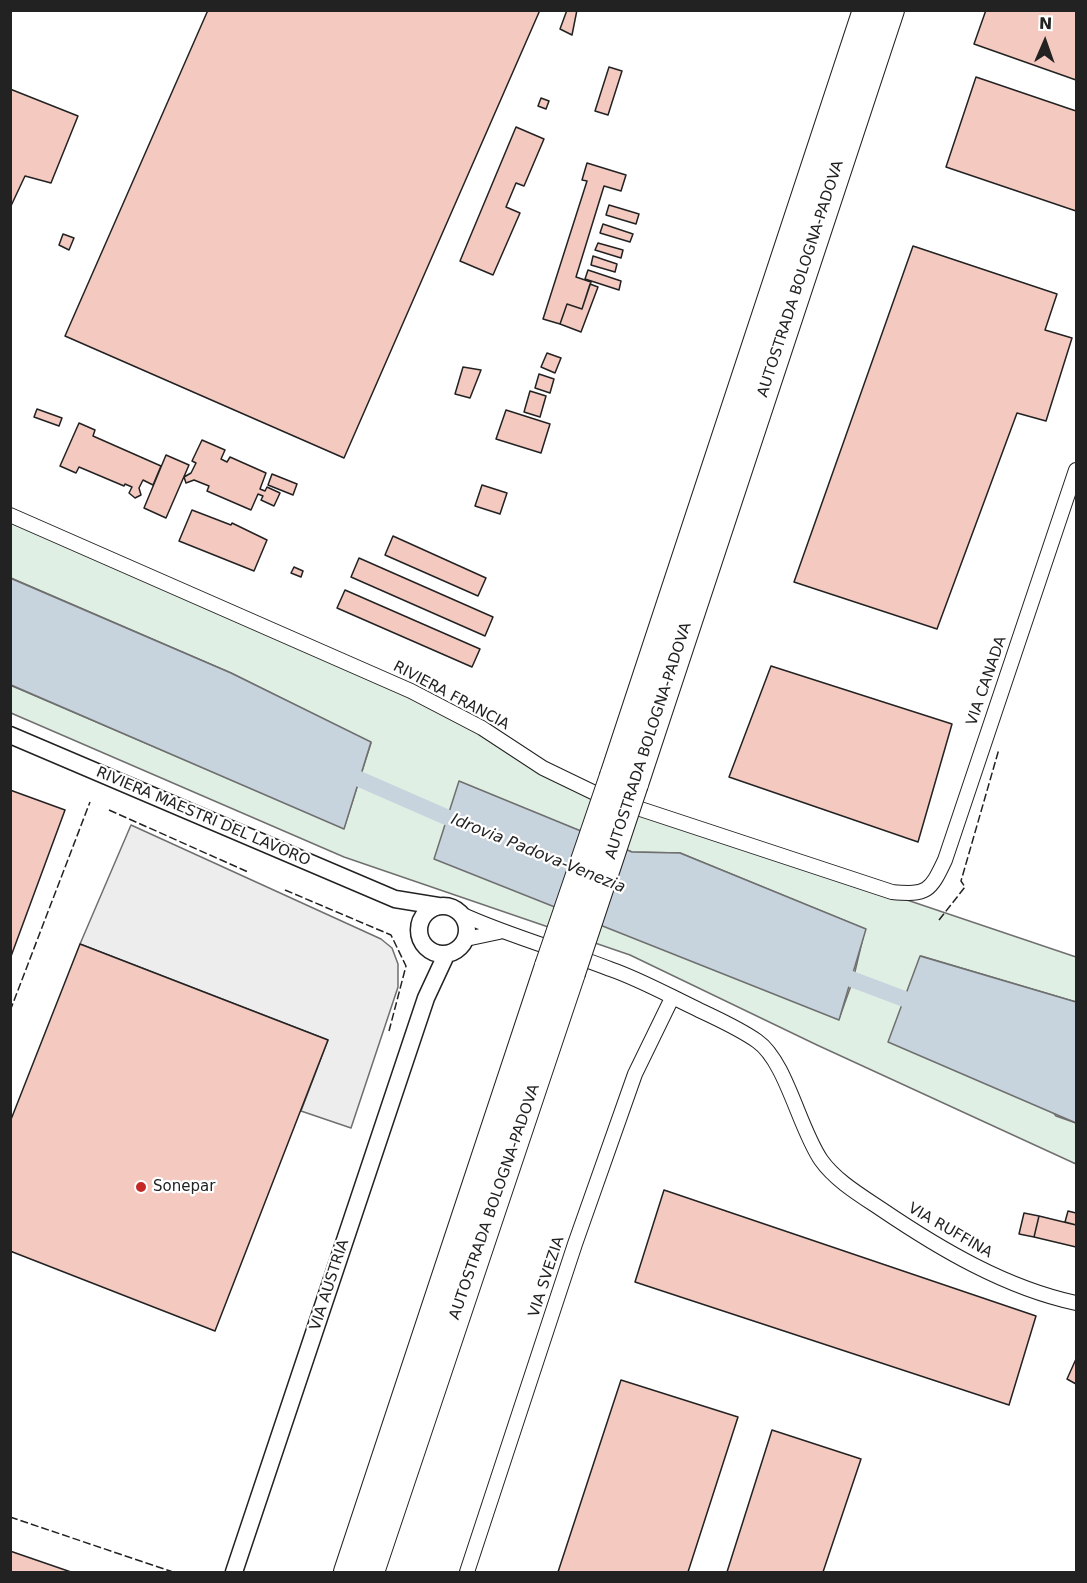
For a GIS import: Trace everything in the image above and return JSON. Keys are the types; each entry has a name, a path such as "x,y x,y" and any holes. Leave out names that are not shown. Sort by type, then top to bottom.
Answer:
{"highway":[{"name":"AUTOSTRADA BOLOGNA-PADOVA","path":"624,780 866,10"},
{"name":"AUTOSTRADA BOLOGNA-PADOVA","path":"347,1572 560,970 891,10"},
{"name":"AUTOSTRADA BOLOGNA-PADOVA","path":"371,1572 560,970"}],"street":[{"name":"VIA CANADA","path":"917,894 934,884 945,860 1077,470"},
{"name":"RIVIERA FRANCIA","path":"10,515 411,691 482,728 543,768 601,796 892,892 917,894"},
{"name":"RIVIERA MAESTRI DEL LAVORO","path":"10,735 395,899 454,908 461,914 504,932 613,970 760,1042 782,1074 807,1136 822,1162"},
{"name":"RIVIERA MAESTRI DEL LAVORO","path":"395,899 419,926 419,934 426,948"},
{"path":"419,926 425,914 438,906"},
{"path":"461,914 467,926 466,939"},
{"name":"RIVIERA MAESTRI DEL LAVORO","path":"446,955 461,947 466,939 484,933 504,932"},
{"path":"426,948 446,955"},
{"name":"VIA AUSTRIA","path":"426,948 429,972 426,998"},
{"name":"VIA AUSTRIA","path":"234,1572 426,998 446,955"},
{"name":"VIA SVEZIA","path":"467,1572 575,1244 635,1074 672,998"},
{"name":"VIA RUFFINA","path":"822,1162 853,1191 904,1225 986,1271 1024,1288 1077,1303"}],"green space":[{"path":"11,518 411,691 543,769 667,819 1076,957 1076,1002 921,956 1056,1116 1076,1123 1076,1164 817,1045 630,955 344,857 11,713 10,685 344,828 371,743 231,673 11,578","holes":["459,782 632,852 680,853 865,929 853,980 839,1019 643,940"]}],"shaded area":[{"path":"131,825 381,939 392,948 398,964 398,987 351,1128 301,1111 328,1040 80,944"}],"water":[{"path":"10,578 231,673 371,742 344,829 11,685"},
{"path":"459,781 632,852 680,853 866,929 839,1020 434,859"},
{"path":"920,956 1076,1002 1076,1123 888,1042"}],"building":[{"path":"208,10 540,10 344,458 65,336"},
{"path":"567,10 577,10 572,35 560,29"},
{"path":"986,10 1076,10 1076,80 974,44"},
{"path":"609,67 622,71 608,115 595,111"},
{"path":"976,77 1076,111 1076,211 946,167"},
{"path":"10,89 78,116 51,183 25,176 10,208"},
{"path":"541,98 549,101 546,109 538,106"},
{"path":"516,127 544,139 524,186 516,183 506,207 520,213 493,275 460,261"},
{"path":"587,163 626,175 621,191 604,186 576,277 591,282 582,309 567,304 560,324 543,319 587,181 582,180"},
{"path":"609,205 639,214 636,224 606,215"},
{"path":"603,224 633,234 630,242 600,233"},
{"path":"63,234 74,238 69,250 59,245"},
{"path":"598,243 623,250 621,258 595,250"},
{"path":"913,246 1057,294 1045,330 1072,338 1046,421 1017,413 937,629 794,582"},
{"path":"593,256 617,264 615,272 591,265"},
{"path":"588,270 621,281 619,290 585,279"},
{"path":"590,284 598,287 581,332 560,324 567,304 582,309"},
{"path":"547,353 561,358 555,373 541,367"},
{"path":"463,367 481,370 470,398 455,394"},
{"path":"539,374 554,379 550,393 535,388"},
{"path":"530,391 546,396 540,417 524,412"},
{"path":"37,409 62,418 59,426 34,417"},
{"path":"506,410 550,424 541,453 496,439"},
{"path":"79,423 95,430 93,436 161,466 153,485 143,480 139,488 141,495 135,498 129,493 132,487 125,484 124,486 79,467 76,473 60,466"},
{"path":"202,440 225,450 221,459 227,462 230,457 266,473 260,489 265,491 267,487 280,493 274,506 261,500 263,496 258,494 251,510 207,491 209,486 194,480 186,483 184,477 191,473 196,463 192,461"},
{"path":"166,455 189,465 166,518 144,508"},
{"path":"272,474 297,484 293,495 268,485"},
{"path":"482,485 507,493 500,514 475,506"},
{"path":"192,510 231,525 232,523 267,540 254,571 179,541"},
{"path":"393,536 486,578 478,596 385,555"},
{"path":"359,558 493,617 485,636 351,577"},
{"path":"294,567 303,571 301,577 291,573"},
{"path":"345,590 480,649 472,667 337,608"},
{"path":"771,666 952,724 918,842 729,777"},
{"path":"10,790 65,810 10,959"},
{"name":"Sonepar","path":"80,944 328,1040 215,1331 10,1251 10,1122"},
{"path":"664,1190 1036,1316 1009,1405 635,1282"},
{"path":"1068,1211 1076,1213 1076,1225 1065,1222"},
{"path":"1024,1213 1039,1216 1034,1237 1019,1234"},
{"path":"1039,1216 1076,1225 1076,1247 1034,1237"},
{"path":"1076,1359 1076,1384 1067,1379"},
{"path":"621,1380 738,1417 688,1572 558,1572"},
{"path":"772,1430 861,1459 823,1572 727,1572"},
{"path":"10,1551 71,1572 10,1572"}],"waterway":[{"name":"Idrovia Padova-Venezia","path":"341,771 469,827"},
{"name":"Idrovia Padova-Venezia","path":"830,971 923,1006"}],"fence":[{"path":"939,920 965,887 961,881 999,749"},
{"path":"10,1011 90,802"},
{"path":"109,810 248,872"},
{"path":"285,890 391,935 406,966 389,1031"},
{"path":"10,1517 173,1572"}],"place":[{"name":"Sonepar","path":"141,1187"}]}
